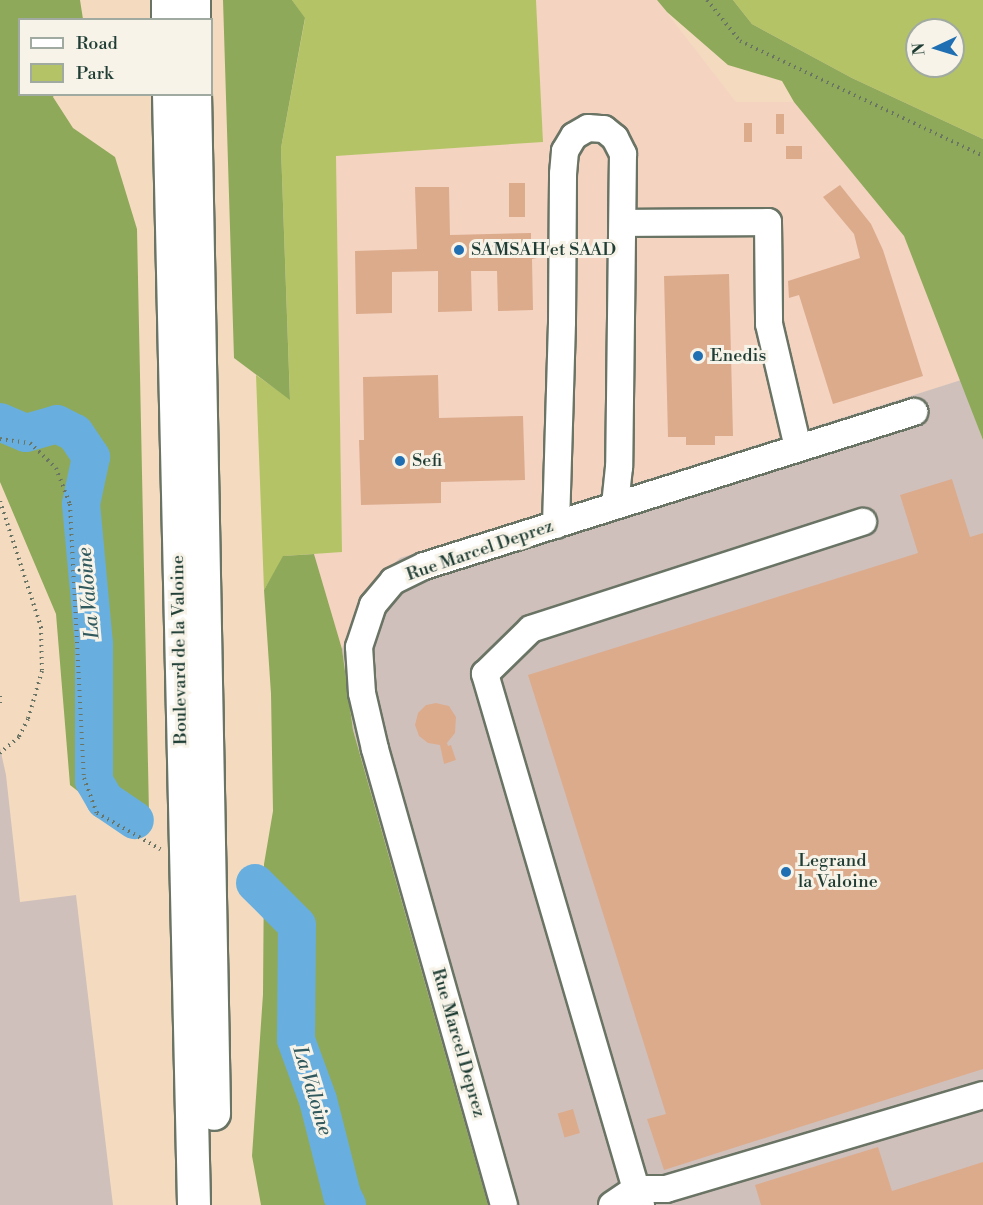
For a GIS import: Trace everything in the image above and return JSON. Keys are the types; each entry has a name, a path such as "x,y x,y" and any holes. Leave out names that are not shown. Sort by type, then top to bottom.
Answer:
{"main road":[{"path":"168,0 168,18"},
{"path":"194,0 194,18"},
{"name":"Boulevard de la Valoine","path":"170,96 175,456 194,1205"},
{"name":"Boulevard de la Valoine","path":"195,96 216,1205"}],"street":[{"path":"556,525 564,162 565,151 574,136 588,128 604,129 615,138 623,154 619,467 615,506"},
{"path":"623,223 768,222 770,324 798,448"},
{"name":"Rue Marcel Deprez","path":"504,1205 375,749 362,693 359,647 373,604 393,581 424,566 914,412"},
{"path":"639,1197 485,674 531,629 863,522"},
{"path":"612,1205 983,1095"}],"path":[{"path":"707,0 740,41 983,156"},
{"path":"0,439 30,443 39,451 56,468 69,504 84,778 97,813 160,849"},
{"path":"0,501 41,627 42,660 42,672 28,719 19,737 0,753"},
{"path":"0,696 0,706"}],"shaded area":[{"path":"536,0 657,0 736,102 794,102 904,236 961,380 400,558 363,592 342,649 314,554 342,552 336,156 543,142"},
{"path":"961,380 983,440 983,1205 488,1205 353,730 342,649 363,592 400,558"},
{"path":"0,748 6,775 20,902 76,895 113,1205 0,1205"}],"green space":[{"path":"0,0 80,0 83,18 18,18 18,96 54,96 73,128 115,157 137,229 149,813 125,828 70,785 56,614 0,482"},
{"path":"223,0 292,0 305,18 281,148 290,400 234,358"},
{"path":"292,0 536,0 543,142 336,156 342,552 284,556 264,590 256,375 290,399 281,148 305,19"},
{"path":"657,0 733,0 752,24 852,78 983,139 983,440 904,236 794,102 782,81 728,65 667,12"},
{"path":"733,0 983,0 983,139 852,78 752,24"},
{"path":"314,554 342,649 353,730 488,1205 261,1205 252,1156 263,994 264,864 273,811 271,694 264,590 283,556"}],"building":[{"path":"776,114 784,114 784,134 776,134"},
{"path":"744,123 752,123 752,142 744,142"},
{"path":"786,146 802,146 802,159 786,159"},
{"path":"509,183 525,183 525,217 509,217"},
{"path":"840,185 871,224 883,250 923,376 833,404 799,295 789,298 788,281 860,258 854,234 823,197"},
{"name":"SAMSAH et SAAD","path":"415,187 449,187 450,235 531,233 531,247 537,247 537,258 532,259 533,310 498,311 497,271 471,271 472,311 438,312 438,271 392,272 392,313 356,314 355,251 417,249"},
{"name":"Enedis","path":"729,274 733,436 715,436 715,445 686,445 686,437 668,437 664,276"},
{"path":"438,375 439,418 523,416 525,480 441,482 441,503 361,505 359,440 364,440 363,377"},
{"name":"Legrand la Valoine","path":"952,479 970,537 983,533 983,1069 664,1170 647,1119 666,1114 528,675 918,553 900,495"},
{"path":"436,703 449,706 456,717 455,733 447,743 448,746 451,745 456,760 444,764 440,745 428,743 419,736 415,725 418,713 426,705"},
{"path":"573,1109 580,1133 565,1137 558,1113"},
{"path":"878,1147 892,1191 983,1162 983,1205 761,1205 755,1185"}],"waterway":[{"name":"La Valoine","path":"0,422 26,433 57,424 75,433 91,457 81,504 94,644 94,781 105,800 135,820"},
{"name":"La Valoine","path":"255,883 297,925 296,1040 318,1100 342,1195 347,1205"}],"place":[{"name":"SAMSAH et SAAD","path":"459,250"},
{"name":"Enedis","path":"698,356"},
{"name":"Sefi","path":"400,461"},
{"name":"Legrand la Valoine","path":"786,872"}]}
